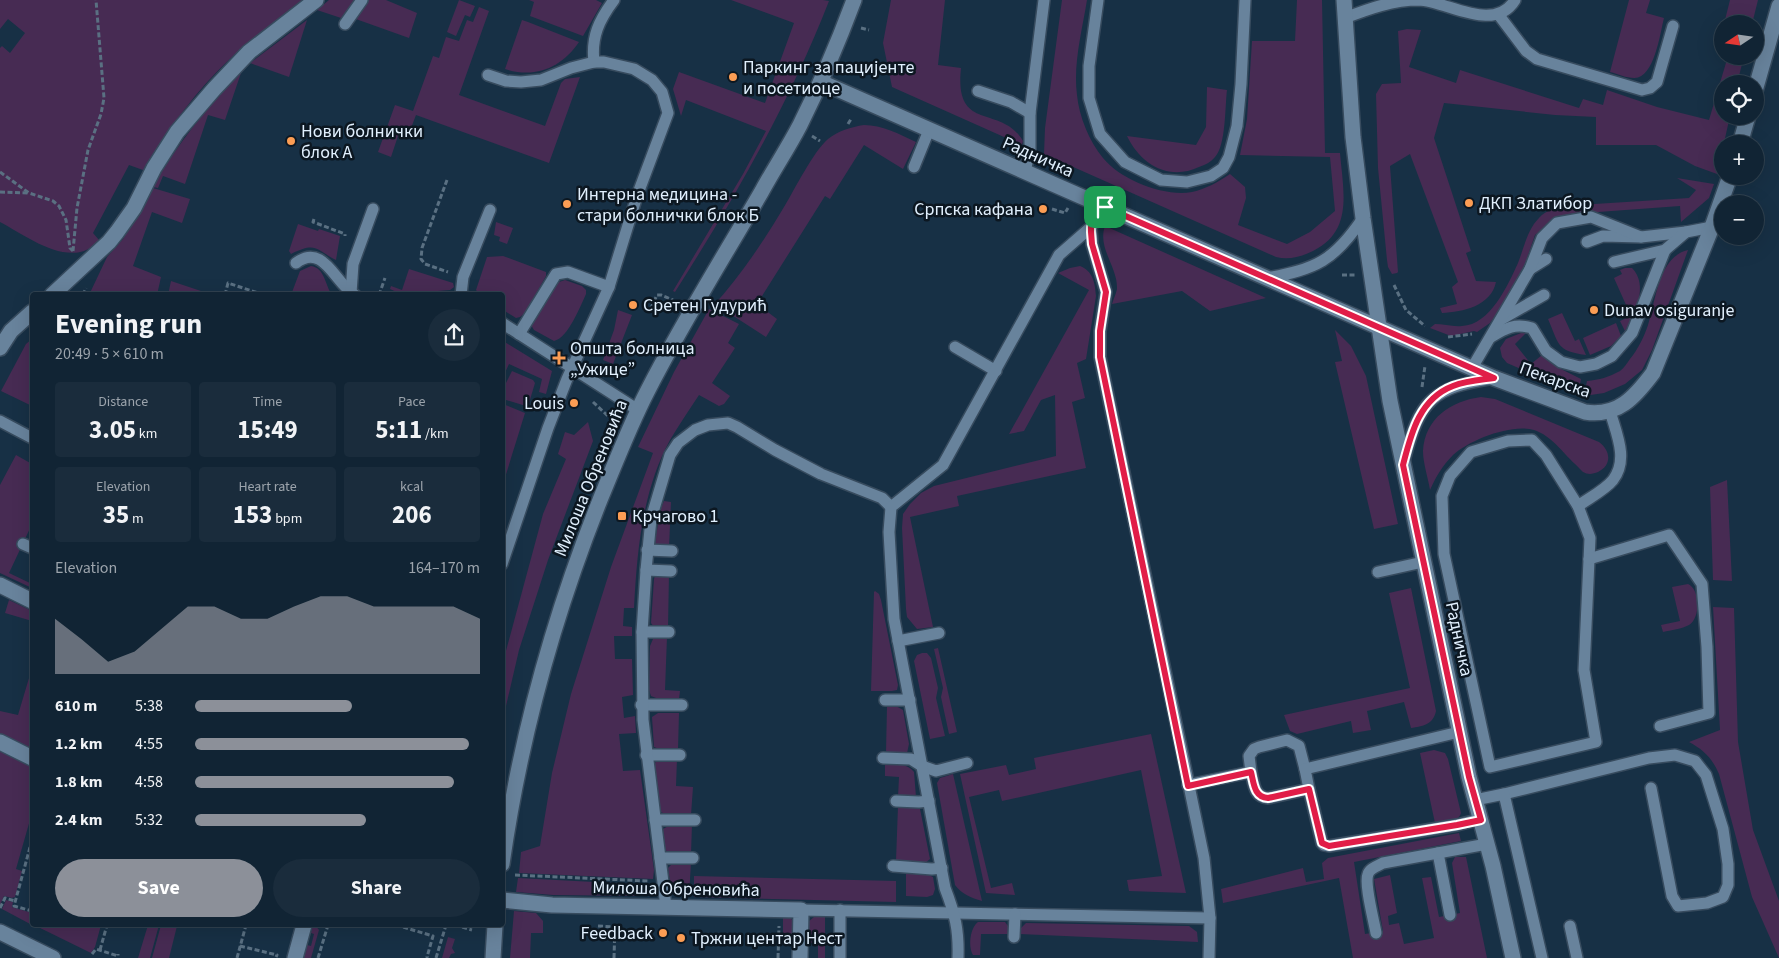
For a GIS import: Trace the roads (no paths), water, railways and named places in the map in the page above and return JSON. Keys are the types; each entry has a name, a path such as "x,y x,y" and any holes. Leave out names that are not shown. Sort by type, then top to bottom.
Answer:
{"street":[{"path":"55,292 109,242 117,232 134,208 154,168 177,132 214,89 249,52 316,0"},
{"name":"Милоша Обреновића","path":"505,831 526,734 552,633 583,542 638,410 668,354 798,128 821,82 854,0"},
{"name":"Радничка","path":"1344,0 1353,137 1390,401 1475,800 1513,958"},
{"path":"1760,75 1779,6"},
{"name":"Радничка","path":"821,82 1378,326"},
{"name":"Пекарска","path":"1378,326 1494,378 1585,412 1597,414 1610,411 1622,406 1638,393 1653,373 1712,227 1727,185"},
{"path":"0,348 11,332 30,314"},
{"path":"0,585 30,599"},
{"path":"0,742 30,757"},
{"name":"Милоша Обреновића","path":"505,900 552,905 801,910"},
{"path":"800,958 801,910"},
{"path":"295,958 303,927"},
{"path":"493,958 495,927"},
{"path":"0,932 53,958"}],"lane":[{"path":"345,24 362,0"},
{"path":"594,62 594,37 600,22 614,0"},
{"path":"1025,171 1030,151 1030,113 1044,0"},
{"path":"1098,0 1089,66 1089,98 1100,134 1125,162 1161,180 1187,182 1211,176 1223,168 1230,157 1237,126 1245,0"},
{"path":"1345,18 1368,8 1400,1 1418,0 1430,1 1471,14 1498,14 1507,9 1515,0"},
{"path":"1498,14 1526,52 1536,59 1642,90 1650,88 1657,82 1673,26"},
{"path":"488,75 506,81 541,80 571,68 594,62 604,62 634,69 652,80 662,92 668,113 637,196 609,287 572,367 548,428 505,555"},
{"path":"978,91 1011,102 1030,113"},
{"path":"914,168 929,130"},
{"path":"958,958 959,936 955,913 945,888 894,620 889,542 891,507 943,465 1059,255 1091,227 1105,207"},
{"path":"353,292 353,264 373,209"},
{"path":"461,292 463,277 490,210"},
{"path":"1472,368 1530,269 1542,238 1556,223 1591,217 1640,236"},
{"path":"1267,278 1297,273 1330,257 1350,237 1363,218"},
{"path":"1091,227 1092,244 1106,292 1100,331 1100,357 1204,858 1210,918 1209,958"},
{"path":"1587,242 1602,236 1640,236 1686,232 1712,227"},
{"path":"1614,262 1665,250 1686,232"},
{"path":"1491,336 1505,328 1521,324 1532,328 1546,351 1561,362 1580,367 1596,364 1612,356 1632,333 1665,250"},
{"path":"296,263 304,258 314,257 320,260 329,266 343,286 350,292"},
{"path":"1530,269 1546,259"},
{"path":"520,334 556,274 568,272 609,287"},
{"path":"1500,320 1544,295"},
{"path":"505,325 638,410"},
{"path":"956,347 996,372"},
{"path":"1403,465 1414,424 1436,396 1451,387 1494,378"},
{"path":"1578,506 1612,481 1619,469 1621,453 1610,411"},
{"path":"0,421 30,437"},
{"path":"666,907 641,705 642,632 651,519 670,455 678,444 695,430 708,425 728,423 821,474 882,498 891,507"},
{"path":"1532,440 1546,455 1578,506 1590,538 1589,559 1584,670 1596,742 1490,767 1444,554 1442,496 1450,476 1471,452 1508,441 1532,440"},
{"path":"1589,559 1669,535 1702,584 1707,647 1709,713 1660,726"},
{"path":"648,550 672,551"},
{"path":"1378,572 1423,562"},
{"path":"646,570 671,571"},
{"path":"642,632 669,632"},
{"path":"898,642 939,633"},
{"path":"884,700 910,700"},
{"path":"641,705 682,705"},
{"path":"1305,770 1460,732"},
{"path":"1309,789 1268,798 1262,797 1256,792 1249,756 1254,749 1287,740 1299,746 1322,843 1329,846 1481,820"},
{"path":"646,755 680,755"},
{"path":"1475,800 1649,758 1675,755 1694,762 1706,775 1723,829 1728,864 1728,885 1723,897 1707,903 1678,906 1672,896 1651,788"},
{"path":"883,758 911,759 922,766 936,771 967,763"},
{"path":"1188,786 1251,772"},
{"path":"1504,794 1542,958"},
{"path":"896,801 929,801"},
{"path":"655,820 695,820"},
{"path":"1376,933 1367,882 1368,873 1373,868 1383,863 1487,844"},
{"path":"1438,853 1450,915"},
{"path":"660,858 693,858"},
{"path":"893,866 942,868"},
{"path":"801,910 1210,918"},
{"path":"840,910 840,958"},
{"path":"1014,937 1015,914"},
{"path":"1570,926 1577,958"}],"place":[{"name":"Паркинг за пацијенте и посетиоце","path":"733,77"},
{"name":"Нови болнички блок А","path":"291,141"},
{"name":"ДКП Златибор","path":"1469,203"},
{"name":"Интерна медицина - стари болнички блок Б","path":"567,204"},
{"name":"Српска кафана","path":"1043,209"},
{"name":"Сретен Гудурић","path":"633,305"},
{"name":"Dunav osiguranje","path":"1594,310"},
{"name":"Општа болница „Ужице”","path":"559,358"},
{"name":"Louis","path":"574,403"},
{"name":"Крчагово 1","path":"622,516"},
{"name":"Feedback","path":"663,933"},
{"name":"Тржни центар Нест","path":"681,938"}]}
